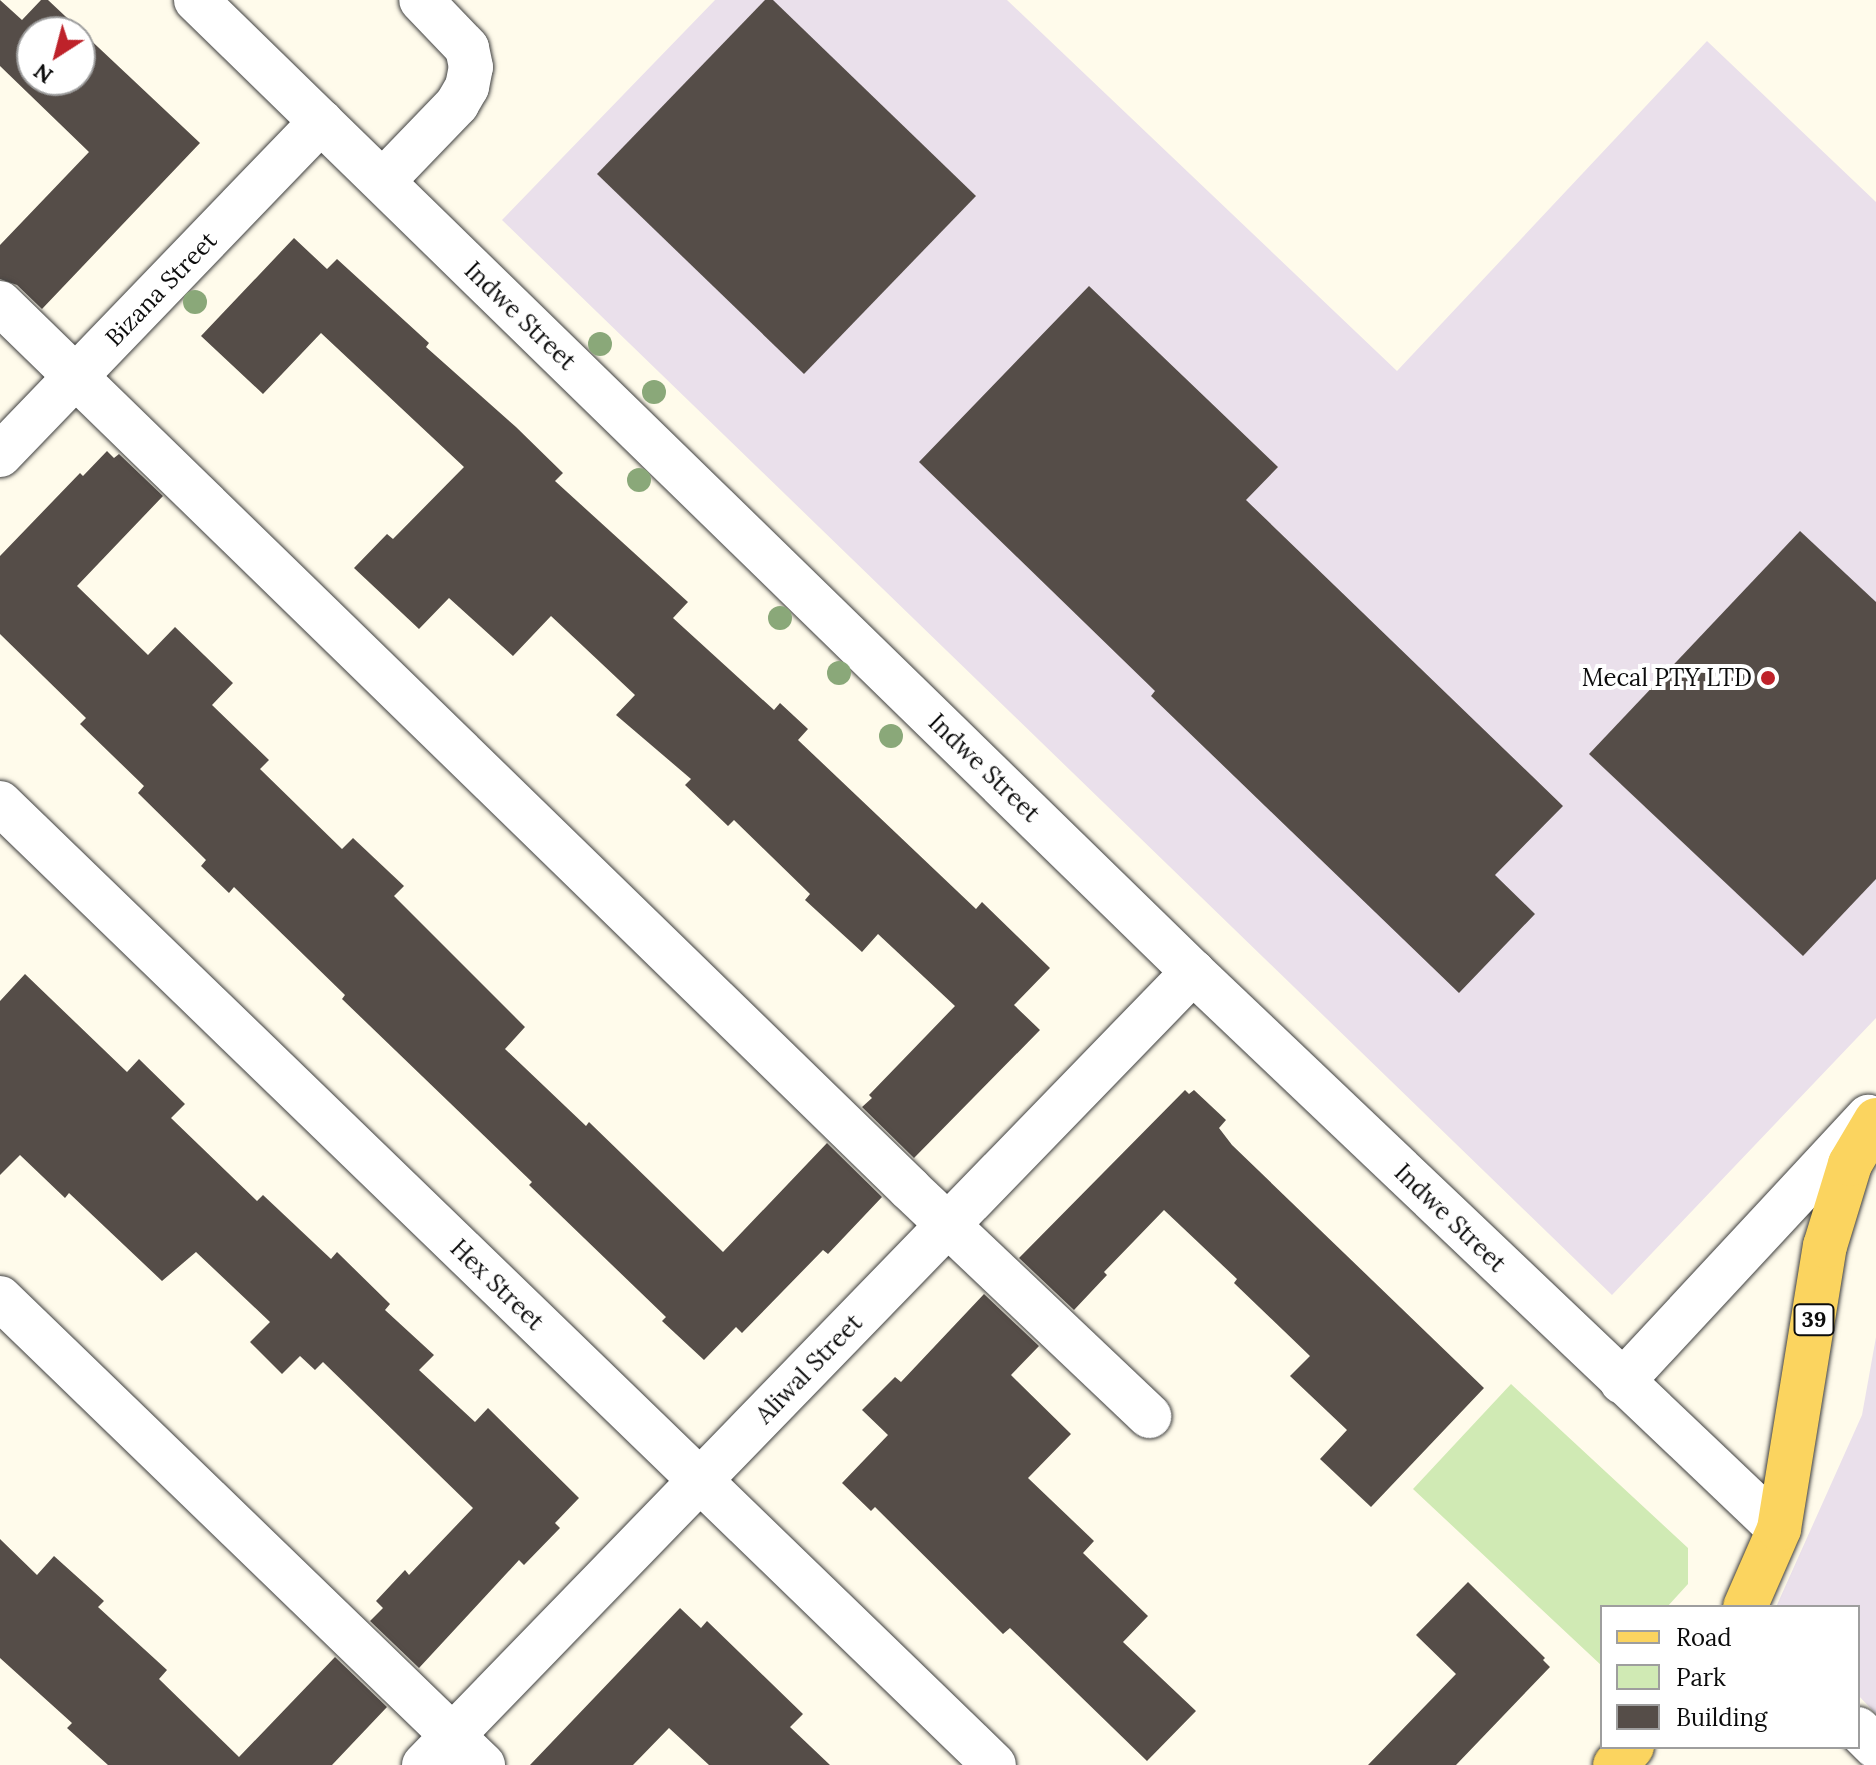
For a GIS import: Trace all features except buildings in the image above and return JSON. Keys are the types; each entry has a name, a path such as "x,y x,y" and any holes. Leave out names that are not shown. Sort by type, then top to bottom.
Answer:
{"main road":[{"name":"39","path":"1746,1605 1779,1529 1825,1246 1850,1164 1876,1120"},
{"path":"1615,1765 1630,1749"}],"street":[{"name":"Indwe Street","path":"196,0 1193,972 1779,1529"},
{"path":"383,181 457,104 467,87 471,67 467,48 421,0"},
{"name":"Bizana Street","path":"0,455 321,122"},
{"path":"0,303 1149,1416"},
{"name":"Hex Street","path":"0,803 994,1765"},
{"name":"Aliwal Street","path":"453,1755 700,1482 1193,972"},
{"path":"1622,1382 1876,1108"},
{"path":"0,1298 453,1755"},
{"path":"1860,1731 1876,1747"}],"shaded area":[{"path":"715,0 1007,0 1397,371 1707,41 1876,202 1876,1018 1612,1295 502,220"},
{"path":"1876,1337 1876,1714 1860,1697 1860,1605 1777,1605 1862,1415"}],"green space":[{"path":"1511,1384 1688,1548 1688,1584 1669,1605 1600,1605 1600,1664 1413,1489"}],"place":[{"name":"Mecal PTY LTD","path":"1768,678"}]}
